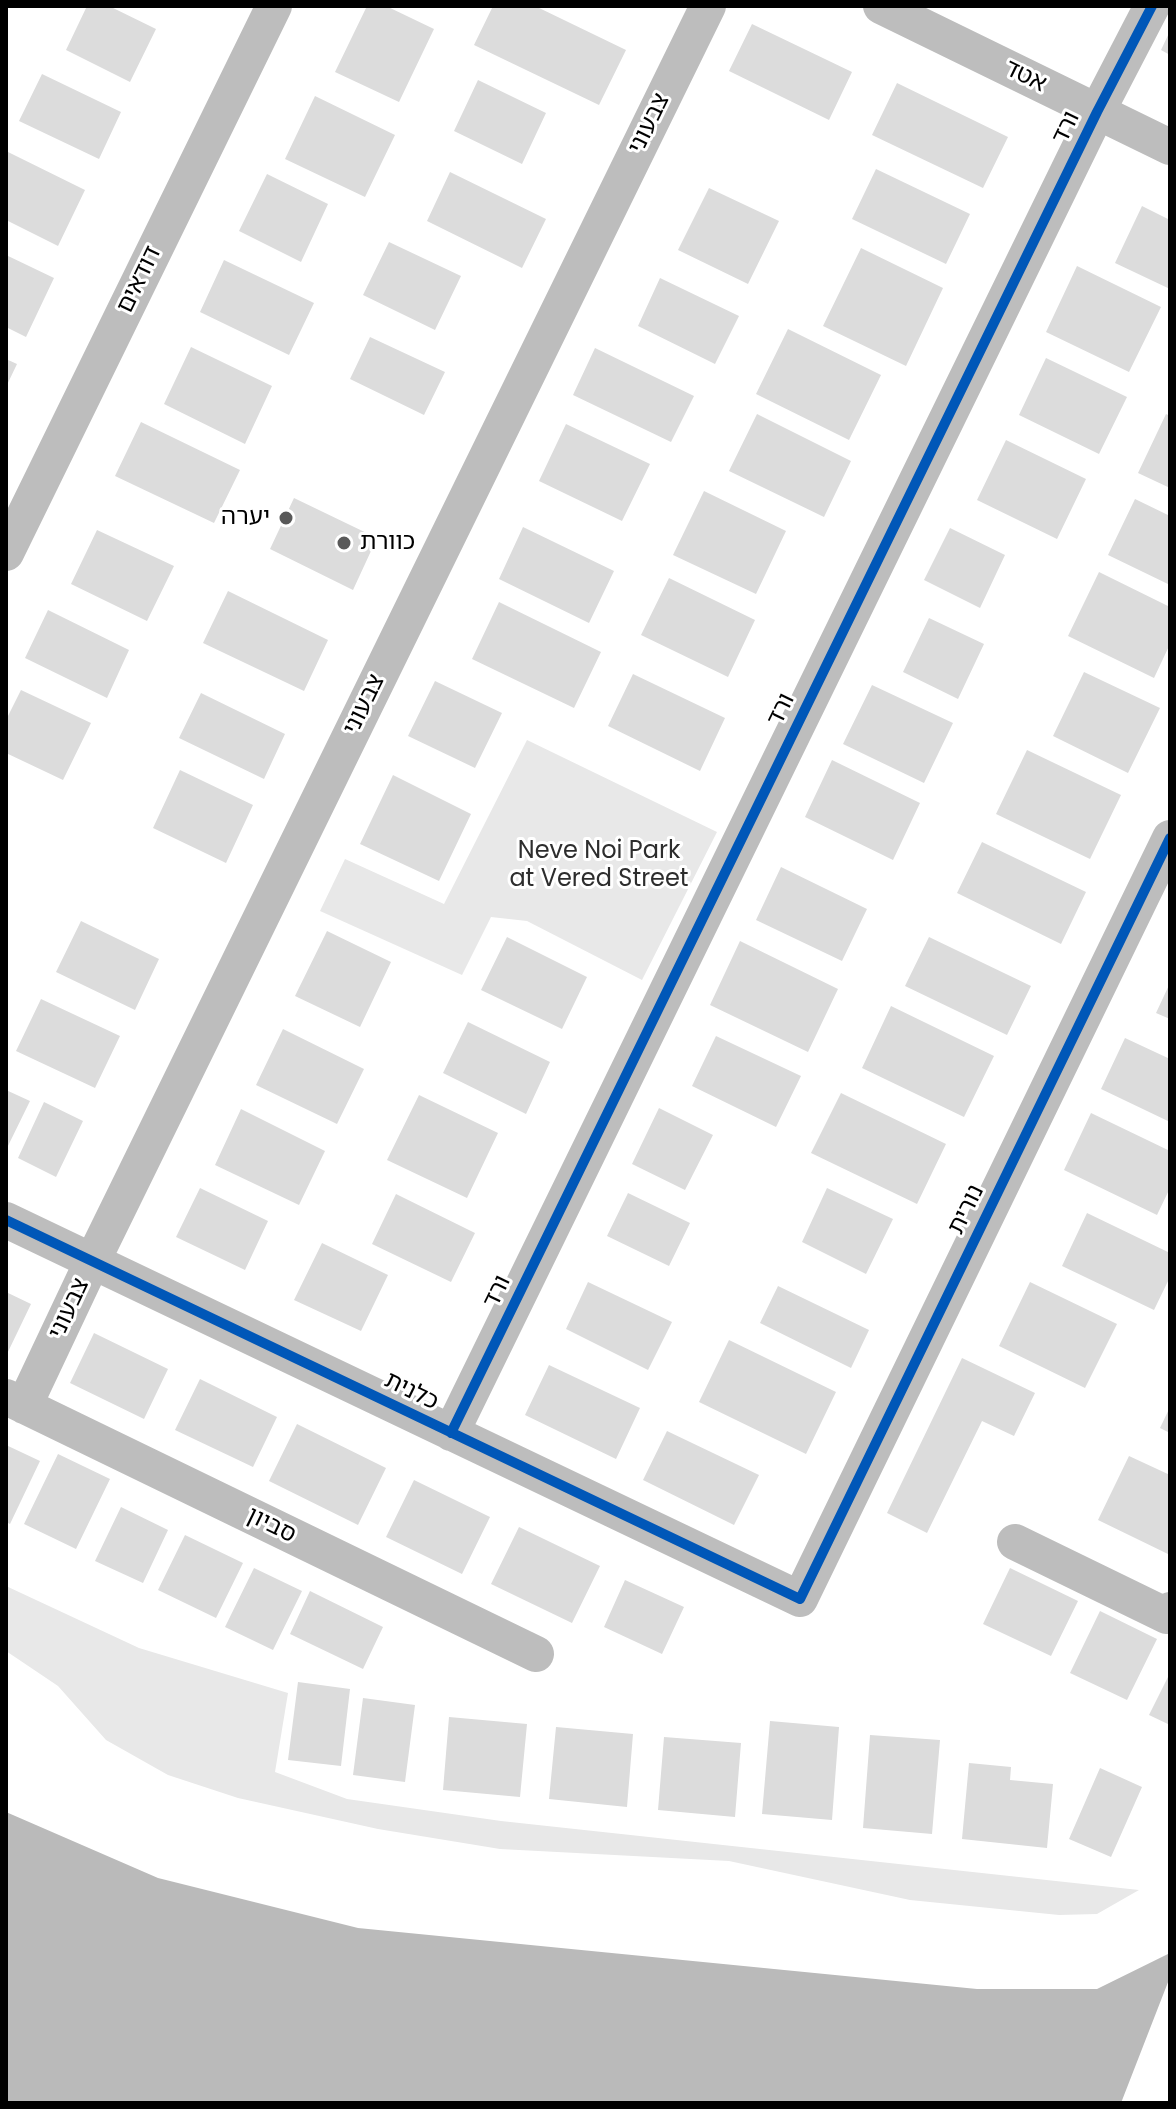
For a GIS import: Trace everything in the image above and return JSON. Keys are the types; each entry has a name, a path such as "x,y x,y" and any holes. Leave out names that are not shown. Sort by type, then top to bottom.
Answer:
{"street":[{"name":"דודאים","path":"6,553 274,6"},
{"name":"צבעוני","path":"15,1402 92,1262 708,6"},
{"name":"אטד","path":"881,6 1170,147"},
{"name":"ורד","path":"451,1433 1097,112 1152,6"},
{"name":"נורית","path":"800,1599 1170,838"},
{"name":"כלנית","path":"6,1220 800,1599"},
{"name":"סביון","path":"15,1402 536,1654"},
{"path":"1015,1542 1167,1616 1170,1610"}],"green space":[{"name":"Neve Noi Park at Vered Street","path":"527,740 717,832 642,980 527,921 491,917 462,975 320,911 345,859 444,904"},
{"path":"6,1586 139,1648 288,1693 275,1772 347,1799 501,1821 1139,1890 1097,1914 1059,1915 910,1900 729,1861 500,1849 378,1829 238,1798 168,1775 106,1740 58,1686 6,1651"}],"shaded area":[{"path":"6,1812 158,1878 358,1928 977,1989 1097,1989 1170,1953 1170,1977 1121,2103 6,2103"}],"building":[{"path":"87,6 109,6 156,29 130,82 66,50"},
{"path":"367,6 386,6 434,29 399,102 335,72"},
{"path":"493,6 535,6 626,50 599,105 474,45"},
{"path":"752,24 852,72 829,120 729,71"},
{"path":"1170,31 1170,55 1161,50"},
{"path":"42,74 121,112 99,159 19,121"},
{"path":"478,80 546,113 522,164 454,131"},
{"path":"897,83 1008,137 983,188 872,135"},
{"path":"315,96 395,135 365,197 285,159"},
{"path":"8,152 85,190 58,246 6,220"},
{"path":"876,169 970,214 946,264 852,219"},
{"path":"450,172 546,219 522,268 427,221"},
{"path":"267,174 328,204 301,262 239,231"},
{"path":"709,188 779,221 748,284 678,250"},
{"path":"1142,206 1170,220 1170,289 1115,263"},
{"path":"389,242 461,276 435,330 363,295"},
{"path":"861,248 943,288 906,366 823,326"},
{"path":"6,255 54,278 26,337 6,327"},
{"path":"224,260 314,303 289,355 200,312"},
{"path":"1077,266 1161,307 1129,372 1046,332"},
{"path":"660,278 739,316 715,364 638,326"},
{"path":"788,329 881,375 849,440 756,394"},
{"path":"370,337 445,372 424,415 350,379"},
{"path":"191,347 272,386 245,444 164,404"},
{"path":"595,348 694,396 671,442 573,395"},
{"path":"1046,358 1127,397 1099,454 1019,415"},
{"path":"6,359 17,364 6,387"},
{"path":"757,414 851,461 824,517 729,471"},
{"path":"1166,414 1170,416 1170,488 1138,473"},
{"path":"141,422 240,470 214,523 115,476"},
{"path":"566,424 650,464 622,521 539,481"},
{"path":"1006,440 1086,479 1057,539 977,500"},
{"path":"704,491 786,531 756,594 673,555"},
{"path":"294,498 377,538 353,590 270,549"},
{"path":"1135,499 1170,516 1170,585 1108,555"},
{"path":"523,527 614,571 589,623 499,579"},
{"path":"950,528 1005,555 980,608 924,580"},
{"path":"97,530 174,566 147,621 71,584"},
{"path":"1099,572 1170,607 1170,644 1154,678 1068,636"},
{"path":"669,578 755,620 728,677 641,635"},
{"path":"228,591 328,640 304,691 203,643"},
{"path":"499,602 601,652 574,708 472,659"},
{"path":"48,610 129,650 107,698 25,658"},
{"path":"929,618 984,644 958,699 903,672"},
{"path":"1084,672 1160,708 1128,773 1053,736"},
{"path":"633,674 725,718 700,771 608,726"},
{"path":"435,681 502,713 475,768 408,736"},
{"path":"872,685 953,723 924,783 843,744"},
{"path":"21,690 91,723 63,780 6,753 6,720"},
{"path":"201,693 285,734 264,779 179,738"},
{"path":"1027,750 1121,795 1090,859 996,814"},
{"path":"832,760 920,803 893,860 805,817"},
{"path":"180,770 253,805 226,863 153,828"},
{"path":"393,775 471,814 439,881 360,844"},
{"path":"982,842 1086,892 1061,944 957,893"},
{"path":"781,867 867,909 842,961 756,920"},
{"path":"81,921 159,959 135,1010 56,972"},
{"path":"327,931 391,962 360,1027 295,996"},
{"path":"507,937 587,977 562,1029 481,990"},
{"path":"929,937 1031,986 1007,1035 905,986"},
{"path":"740,941 838,989 808,1052 710,1005"},
{"path":"1170,983 1170,1019 1156,1013"},
{"path":"41,999 120,1036 95,1088 16,1051"},
{"path":"891,1006 994,1056 964,1117 862,1068"},
{"path":"468,1022 550,1062 526,1114 443,1073"},
{"path":"283,1029 364,1069 337,1124 256,1085"},
{"path":"716,1036 801,1076 776,1127 692,1086"},
{"path":"1125,1038 1170,1059 1170,1122 1101,1089"},
{"path":"6,1090 30,1101 6,1150"},
{"path":"841,1093 946,1144 917,1204 811,1153"},
{"path":"419,1095 498,1133 467,1198 387,1160"},
{"path":"44,1102 83,1121 56,1177 18,1158"},
{"path":"659,1108 713,1135 685,1190 632,1164"},
{"path":"241,1109 325,1151 299,1205 215,1165"},
{"path":"1091,1113 1170,1151 1170,1188 1157,1215 1064,1170"},
{"path":"200,1188 268,1221 245,1270 176,1237"},
{"path":"827,1188 893,1219 866,1274 802,1242"},
{"path":"628,1193 690,1223 669,1266 607,1236"},
{"path":"396,1194 475,1233 451,1282 372,1244"},
{"path":"1087,1213 1170,1253 1170,1277 1154,1310 1062,1266"},
{"path":"322,1243 388,1275 361,1331 294,1300"},
{"path":"588,1282 672,1322 648,1370 566,1329"},
{"path":"1030,1282 1117,1324 1085,1388 999,1346"},
{"path":"778,1286 869,1330 851,1368 760,1323"},
{"path":"6,1292 31,1304 6,1356"},
{"path":"94,1333 168,1369 144,1419 70,1383"},
{"path":"729,1340 836,1392 806,1454 699,1402"},
{"path":"962,1358 1035,1393 1014,1436 982,1421 927,1533 887,1513"},
{"path":"549,1365 640,1408 616,1459 525,1415"},
{"path":"200,1379 277,1417 253,1467 175,1430"},
{"path":"1170,1407 1170,1433 1160,1428"},
{"path":"297,1424 386,1468 358,1525 269,1481"},
{"path":"667,1431 759,1475 734,1525 643,1480"},
{"path":"6,1445 40,1461 10,1524 6,1522"},
{"path":"58,1454 110,1479 76,1549 24,1524"},
{"path":"1129,1456 1170,1475 1170,1555 1098,1520"},
{"path":"414,1480 490,1517 462,1574 386,1537"},
{"path":"121,1507 168,1530 143,1583 95,1561"},
{"path":"519,1527 600,1566 572,1623 491,1584"},
{"path":"185,1535 243,1563 216,1618 158,1590"},
{"path":"254,1568 302,1591 273,1650 225,1627"},
{"path":"1010,1568 1078,1601 1051,1656 983,1624"},
{"path":"625,1580 684,1607 662,1654 604,1627"},
{"path":"310,1591 383,1627 363,1669 290,1634"},
{"path":"1100,1611 1157,1639 1127,1700 1070,1673"},
{"path":"1170,1673 1170,1725 1149,1715"},
{"path":"298,1682 350,1689 341,1766 288,1760"},
{"path":"363,1698 415,1705 405,1782 353,1775"},
{"path":"449,1717 527,1724 520,1797 443,1790"},
{"path":"770,1721 839,1727 832,1820 762,1814"},
{"path":"556,1727 633,1734 627,1807 549,1799"},
{"path":"870,1735 940,1740 932,1834 863,1828"},
{"path":"664,1737 741,1743 735,1817 658,1810"},
{"path":"969,1763 1011,1767 1010,1780 1053,1784 1047,1848 962,1839"},
{"path":"1100,1768 1142,1787 1111,1857 1069,1839"}],"cycle path":[{"path":"451,1433 1097,112 1152,6"},
{"path":"6,1220 800,1599 1170,838"}],"place":[{"name":"יערה","path":"286,518"},
{"name":"כוורת","path":"344,543"}]}
